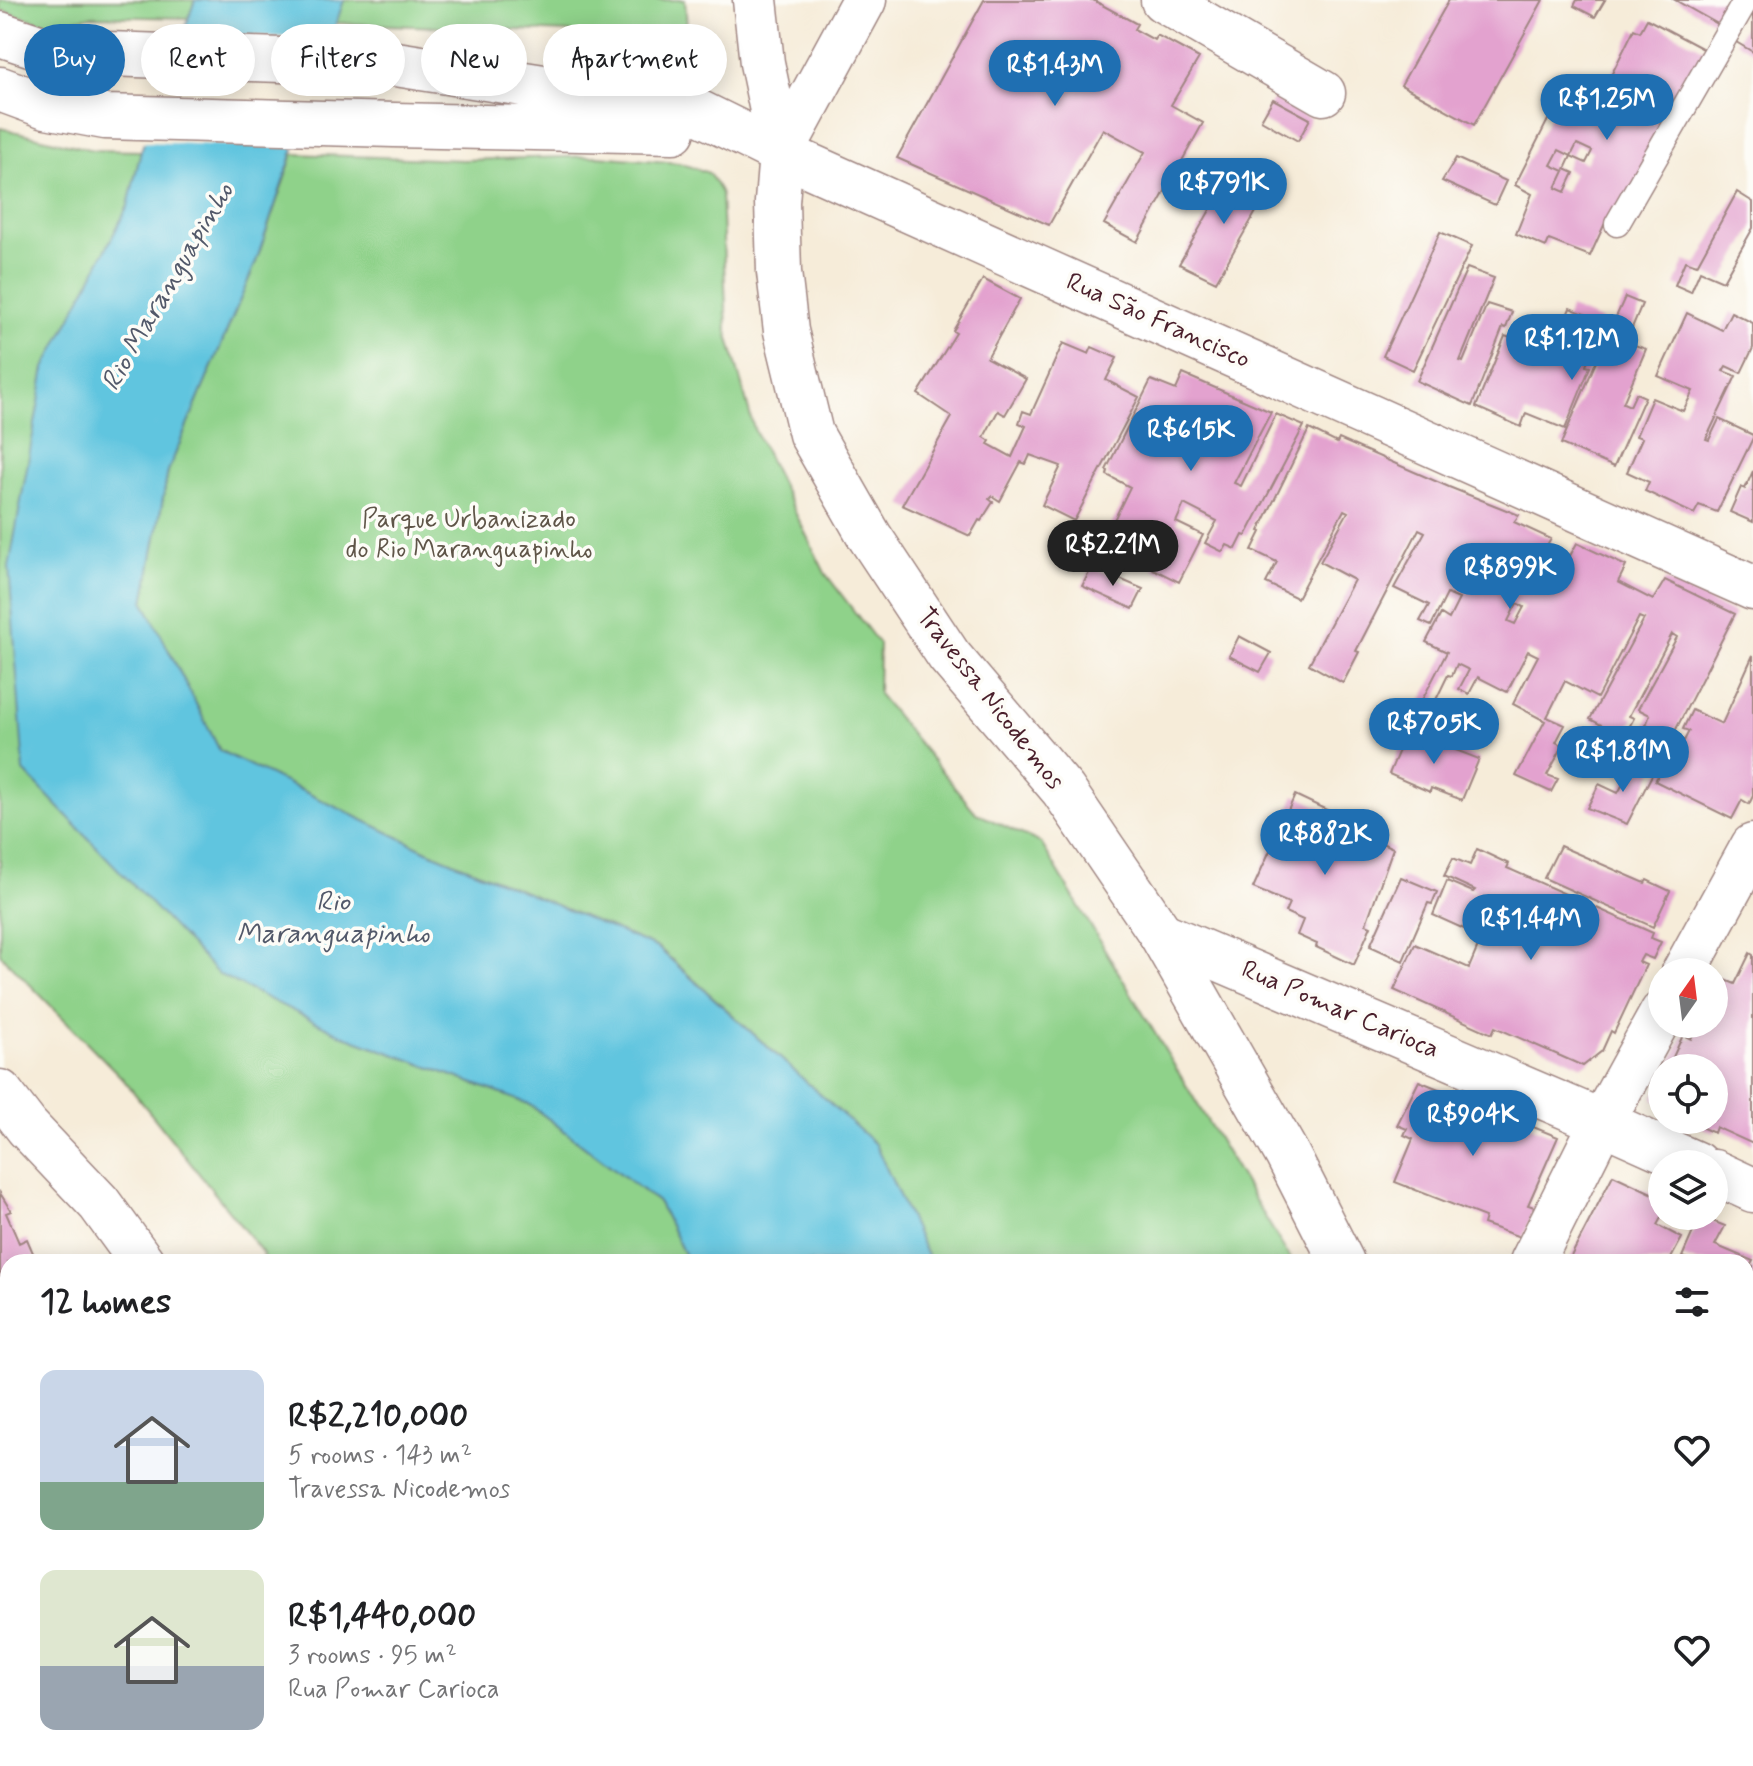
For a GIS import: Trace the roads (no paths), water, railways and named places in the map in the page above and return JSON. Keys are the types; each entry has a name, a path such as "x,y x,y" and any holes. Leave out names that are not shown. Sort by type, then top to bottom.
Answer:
{"street":[{"name":"Travessa Nicodemos","path":"755,0 762,63 781,153 777,202 779,272 786,331 811,434 870,537 949,656 1063,790 1161,934 1287,1154 1338,1254"},
{"path":"781,153 864,0"},
{"path":"1163,0 1323,93"},
{"path":"0,34 48,50 396,64 696,111 781,153"},
{"path":"0,89 46,106 105,117 672,130 781,153"},
{"name":"Rua São Francisco","path":"781,153 1753,588"},
{"path":"1692,958 1753,846"},
{"name":"Rua Pomar Carioca","path":"1161,934 1665,1150"},
{"path":"1536,1254 1648,1038"},
{"path":"0,1092 27,1127 99,1203 136,1254"},
{"path":"1728,1178 1753,1190"}],"lane":[{"path":"1617,224 1746,0"}],"water":[{"name":"Rio Maranguapinho","path":"195,0 344,0 336,24 271,24 271,96 312,96 256,262 168,471 144,602 220,751 427,851 658,948 875,1144 926,1254 684,1254 659,1203 529,1104 342,1035 218,974 24,771 9,567 45,368 128,206 141,151 161,96 255,96 255,24 186,24"}],"park label":[{"name":"Parque Urbanizado do Rio Maranguapinho","path":"469,535"}]}
